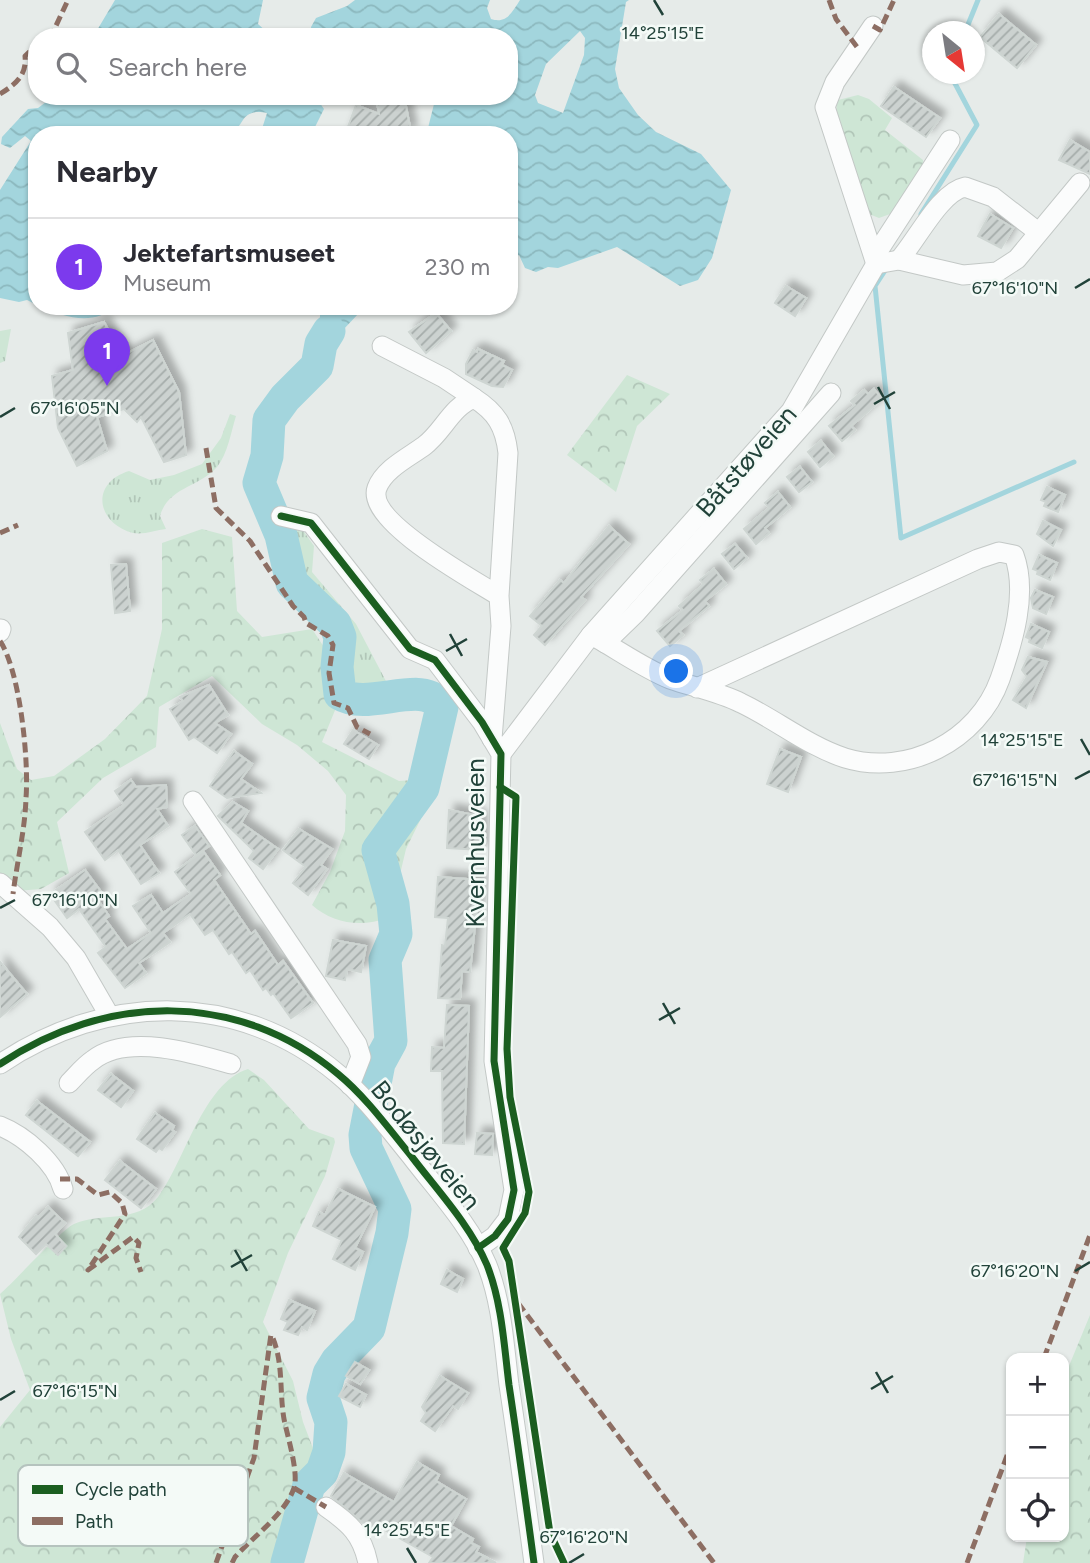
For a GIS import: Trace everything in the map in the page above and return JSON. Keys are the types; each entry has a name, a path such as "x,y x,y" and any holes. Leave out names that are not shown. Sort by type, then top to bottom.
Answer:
{"street":[{"path":"873,26 835,82 825,107 876,264 899,260 963,275 985,276 997,272 1017,259 1080,183"},
{"name":"Båtstøveien","path":"496,747 598,639 791,411 876,264 887,236 950,140"},
{"path":"899,260 916,241 944,200 965,187 993,197 1038,232"},
{"path":"382,346 444,378 474,398 498,418 506,433 508,453 499,596 501,626 496,747"},
{"path":"697,688 978,559 999,552 1014,555 1020,571 1018,607 1009,653 997,688 984,712 962,734 916,758 876,765 843,757 740,702 697,688 667,678 598,639 635,614 831,393"},
{"path":"474,398 463,402 429,442 388,472 377,486 375,497 382,512 403,533 499,596"},
{"name":"Kvernhusveien","path":"281,516 311,523 410,649 435,660 496,747 494,1061 514,1190 508,1219 495,1236 478,1248"},
{"name":"Bodøsjøveien","path":"193,801 357,1044 361,1057 350,1085"},
{"path":"0,883 50,927 76,957 108,1016"},
{"name":"Bodøsjøveien","path":"0,1064 57,1032 108,1016 146,1009 191,1012 253,1024 282,1035 350,1085 455,1212 478,1248 490,1275 499,1312 534,1563"},
{"path":"69,1083 101,1055 145,1046 185,1050 231,1064"},
{"path":"0,1126 24,1141 49,1163 63,1189"},
{"path":"326,1507 350,1524 363,1542 368,1563"}],"green space":[{"path":"858,95 869,99 892,118 885,130 923,160 924,167 893,213 879,218 869,214 835,115 838,100"},
{"path":"11,329 5,361 0,363 0,331"},
{"path":"627,375 670,394 637,426 616,492 567,455"},
{"path":"230,414 236,416 221,461 210,474 177,493 164,506 160,516 166,529 133,533 111,521 102,503 108,484 129,471 150,480 174,475 202,464 221,438"},
{"path":"280,523 302,529 314,546 312,572 356,624 388,685 390,696 348,695 343,692 343,634 326,607 294,581"},
{"path":"202,529 232,537 237,611 262,637 312,629 324,647 325,682 338,703 322,742 399,781 441,778 406,849 387,918 367,923 347,922 328,916 312,905 330,872 345,831 346,795 328,771 297,745 262,724 212,676 159,707 156,747 103,778 57,822 69,873 41,889 16,891 0,879 0,723 17,769 31,780 54,776 105,739 147,696 162,629 162,543"},
{"path":"248,1069 264,1080 309,1129 334,1138 335,1142 325,1176 288,1253 263,1322 293,1381 303,1422 322,1472 309,1485 280,1563 0,1563 0,1427 30,1390 11,1339 0,1294 67,1228 84,1221 140,1211 158,1197 207,1106 232,1077"},
{"path":"1090,1315 1090,1563 1023,1563 1026,1542 1069,1542 1069,1366"}],"water":[{"path":"115,0 263,0 258,24 262,28 98,28"},
{"path":"355,0 490,0 487,8 491,19 501,20 509,16 520,0 629,0 626,2 615,69 619,88 638,115 656,132 701,154 731,190 712,258 698,280 680,286 617,247 558,268 548,267 536,272 525,268 518,256 518,126 428,126 434,105 518,105 518,28 311,28 316,18","holes":["580,31 585,38 584,55 563,113 538,103 535,95 546,64"]},
{"path":"42,105 321,105 324,109 316,126 263,126 267,113 259,112 248,115 238,126 28,126 28,138 25,136 10,148 1,144 2,137 28,109"},
{"path":"28,146 28,300 19,302 0,298 0,190"},
{"path":"63,315 100,315 88,318"},
{"path":"320,315 357,315 342,331 333,333 320,324"}],"building":[{"path":"999,14 1036,45 1017,68 985,41 985,31"},
{"path":"894,87 940,118 926,137 881,106"},
{"path":"356,105 379,114 378,105 406,105 410,126 348,126"},
{"path":"1070,140 1090,152 1090,174 1059,160"},
{"path":"990,214 1013,228 1001,248 978,236"},
{"path":"786,286 806,298 795,316 775,303"},
{"path":"433,315 438,315 451,331 426,353 409,332"},
{"path":"104,322 122,356 153,340 179,392 186,455 164,462 141,417 137,422 124,409 97,417 107,451 77,466 58,428 52,376 73,370 68,333"},
{"path":"478,349 504,361 502,365 512,370 503,387 492,386 466,374 466,364 473,350 477,352"},
{"path":"874,389 882,399 851,426 855,430 842,441 829,426 855,405 851,401 864,390 868,394"},
{"path":"821,441 833,456 820,467 808,452"},
{"path":"800,467 812,482 799,492 787,477"},
{"path":"1047,487 1065,495 1058,512 1044,506 1046,502 1041,500"},
{"path":"778,492 790,507 765,528 769,533 756,544 744,529 769,508 765,503"},
{"path":"1043,521 1061,530 1053,546 1037,534"},
{"path":"609,526 629,544 581,597 585,600 545,645 534,635 542,626 530,616 560,580 564,583"},
{"path":"735,544 747,558 734,569 722,554"},
{"path":"1039,555 1057,563 1050,580 1033,569"},
{"path":"126,564 130,611 115,613 111,565"},
{"path":"714,569 726,584 705,601 709,606 679,631 683,635 670,646 657,631 683,610 679,606 704,584 700,580"},
{"path":"1035,590 1053,597 1046,614 1033,608 1031,598"},
{"path":"1031,624 1049,632 1042,648 1029,642 1030,639 1026,637"},
{"path":"1028,657 1047,662 1026,708 1013,700 1027,677 1022,670"},
{"path":"209,685 228,715 215,723 231,734 217,753 194,737 189,740 170,709 183,701 180,697"},
{"path":"353,730 378,745 369,759 344,744"},
{"path":"780,749 801,757 788,792 767,784"},
{"path":"234,751 252,764 241,779 261,793 227,798 210,786"},
{"path":"131,780 136,787 166,785 167,807 157,809 168,826 140,845 159,873 141,884 118,850 105,860 85,832 124,805 115,791"},
{"path":"233,802 248,811 241,823 278,849 263,869 249,858 254,851 218,816"},
{"path":"449,810 480,816 482,850 447,848"},
{"path":"195,826 209,846 196,855 182,835"},
{"path":"299,829 332,849 321,865 327,869 308,895 293,883 306,867 283,850"},
{"path":"203,851 220,875 214,880 251,934 255,931 278,965 283,961 313,1003 291,1018 273,993 271,995 266,988 263,990 250,970 246,973 232,952 229,954 213,930 205,935 190,914 163,933 170,942 139,963 146,973 125,988 98,953 106,947 79,909 67,918 50,894 85,870 102,893 96,897 109,916 105,919 127,949 151,933 133,906 151,895 163,913 191,894 175,872"},
{"path":"438,877 480,880 470,972 462,971 460,999 438,998 442,945 445,946 448,918 435,917"},
{"path":"333,940 366,946 361,972 347,969 345,980 326,976"},
{"path":"0,962 27,994 0,1017"},
{"path":"447,1005 469,1006 464,1144 443,1143 442,1071 431,1071 432,1047 444,1048"},
{"path":"111,1074 133,1091 121,1107 98,1090"},
{"path":"37,1101 90,1142 78,1156 26,1115"},
{"path":"155,1113 174,1126 172,1130 175,1132 162,1150 159,1148 156,1152 137,1139"},
{"path":"477,1133 493,1134 492,1155 475,1154"},
{"path":"120,1161 156,1189 141,1208 105,1180"},
{"path":"338,1189 375,1207 355,1248 363,1252 355,1270 333,1259 342,1240 313,1226 319,1212 325,1215"},
{"path":"48,1207 65,1223 55,1234 66,1246 58,1255 46,1244 36,1254 19,1237 36,1216 38,1218"},
{"path":"447,1270 463,1279 457,1292 441,1284"},
{"path":"289,1300 315,1311 307,1330 302,1327 298,1335 284,1330 288,1322 281,1319"},
{"path":"355,1362 369,1370 360,1384 346,1376"},
{"path":"440,1376 468,1393 458,1409 453,1406 435,1431 421,1421 426,1413 422,1407"},
{"path":"346,1384 366,1395 360,1407 339,1396"},
{"path":"417,1462 439,1475 436,1481 466,1499 451,1526 473,1539 471,1543 479,1547 476,1552 496,1563 429,1563 433,1557 381,1528 378,1532 331,1496 344,1473 394,1502"}],"waterway":[{"path":"969,21 978,0"},
{"path":"921,214 977,125 955,84"},
{"path":"888,266 875,286 901,538 1074,462"},
{"path":"287,1563 309,1485 322,1472 329,1452 331,1422 323,1398 329,1374 337,1361 369,1328 392,1233 395,1209 366,1148 365,1135 379,1063 391,1041 385,960 396,934 393,904 378,850 423,788 442,707 434,699 423,695 366,699 340,694 337,667 340,637 335,624 292,583 281,535 259,483 267,456 269,420 285,398 317,366 321,344 329,331"}],"marked path":[{"path":"55,28 68,0"},
{"path":"829,0 836,19 857,47"},
{"path":"873,26 880,30 894,0"},
{"path":"0,94 11,87 22,74 25,56 28,53"},
{"path":"206,448 216,508 250,541 306,623 328,636 333,645 329,673 334,703 348,708 357,727 370,734"},
{"path":"0,533 18,525"},
{"path":"0,641 7,655 18,694 26,762 23,834 13,894"},
{"path":"60,1179 77,1179 98,1195 110,1192 122,1203 125,1214 88,1270 133,1237 139,1243 136,1258 141,1272"},
{"path":"1046,1353 1090,1235"},
{"path":"518,1303 714,1563"},
{"path":"248,1475 254,1458 271,1334"},
{"path":"248,1544 284,1507 295,1481 284,1419 280,1365 271,1334"},
{"path":"967,1563 1006,1458"},
{"path":"294,1488 326,1507"},
{"path":"216,1563 222,1546"},
{"path":"232,1563 246,1546"}],"cycle path":[{"path":"281,516 311,523 410,649 435,660 482,722 501,754 494,1061 514,1190 508,1219 495,1236 478,1248"},
{"path":"500,787 516,797 507,1049 510,1097 529,1192 525,1213 503,1248 509,1261 550,1533 564,1563"},
{"path":"0,1064 41,1041 83,1024 127,1014 171,1011 215,1015 258,1027 299,1047 348,1083 377,1114 453,1209 472,1236 487,1265 502,1324 534,1563"}],"place":[{"name":"Jektefartsmuseet","path":"107,386"}]}
